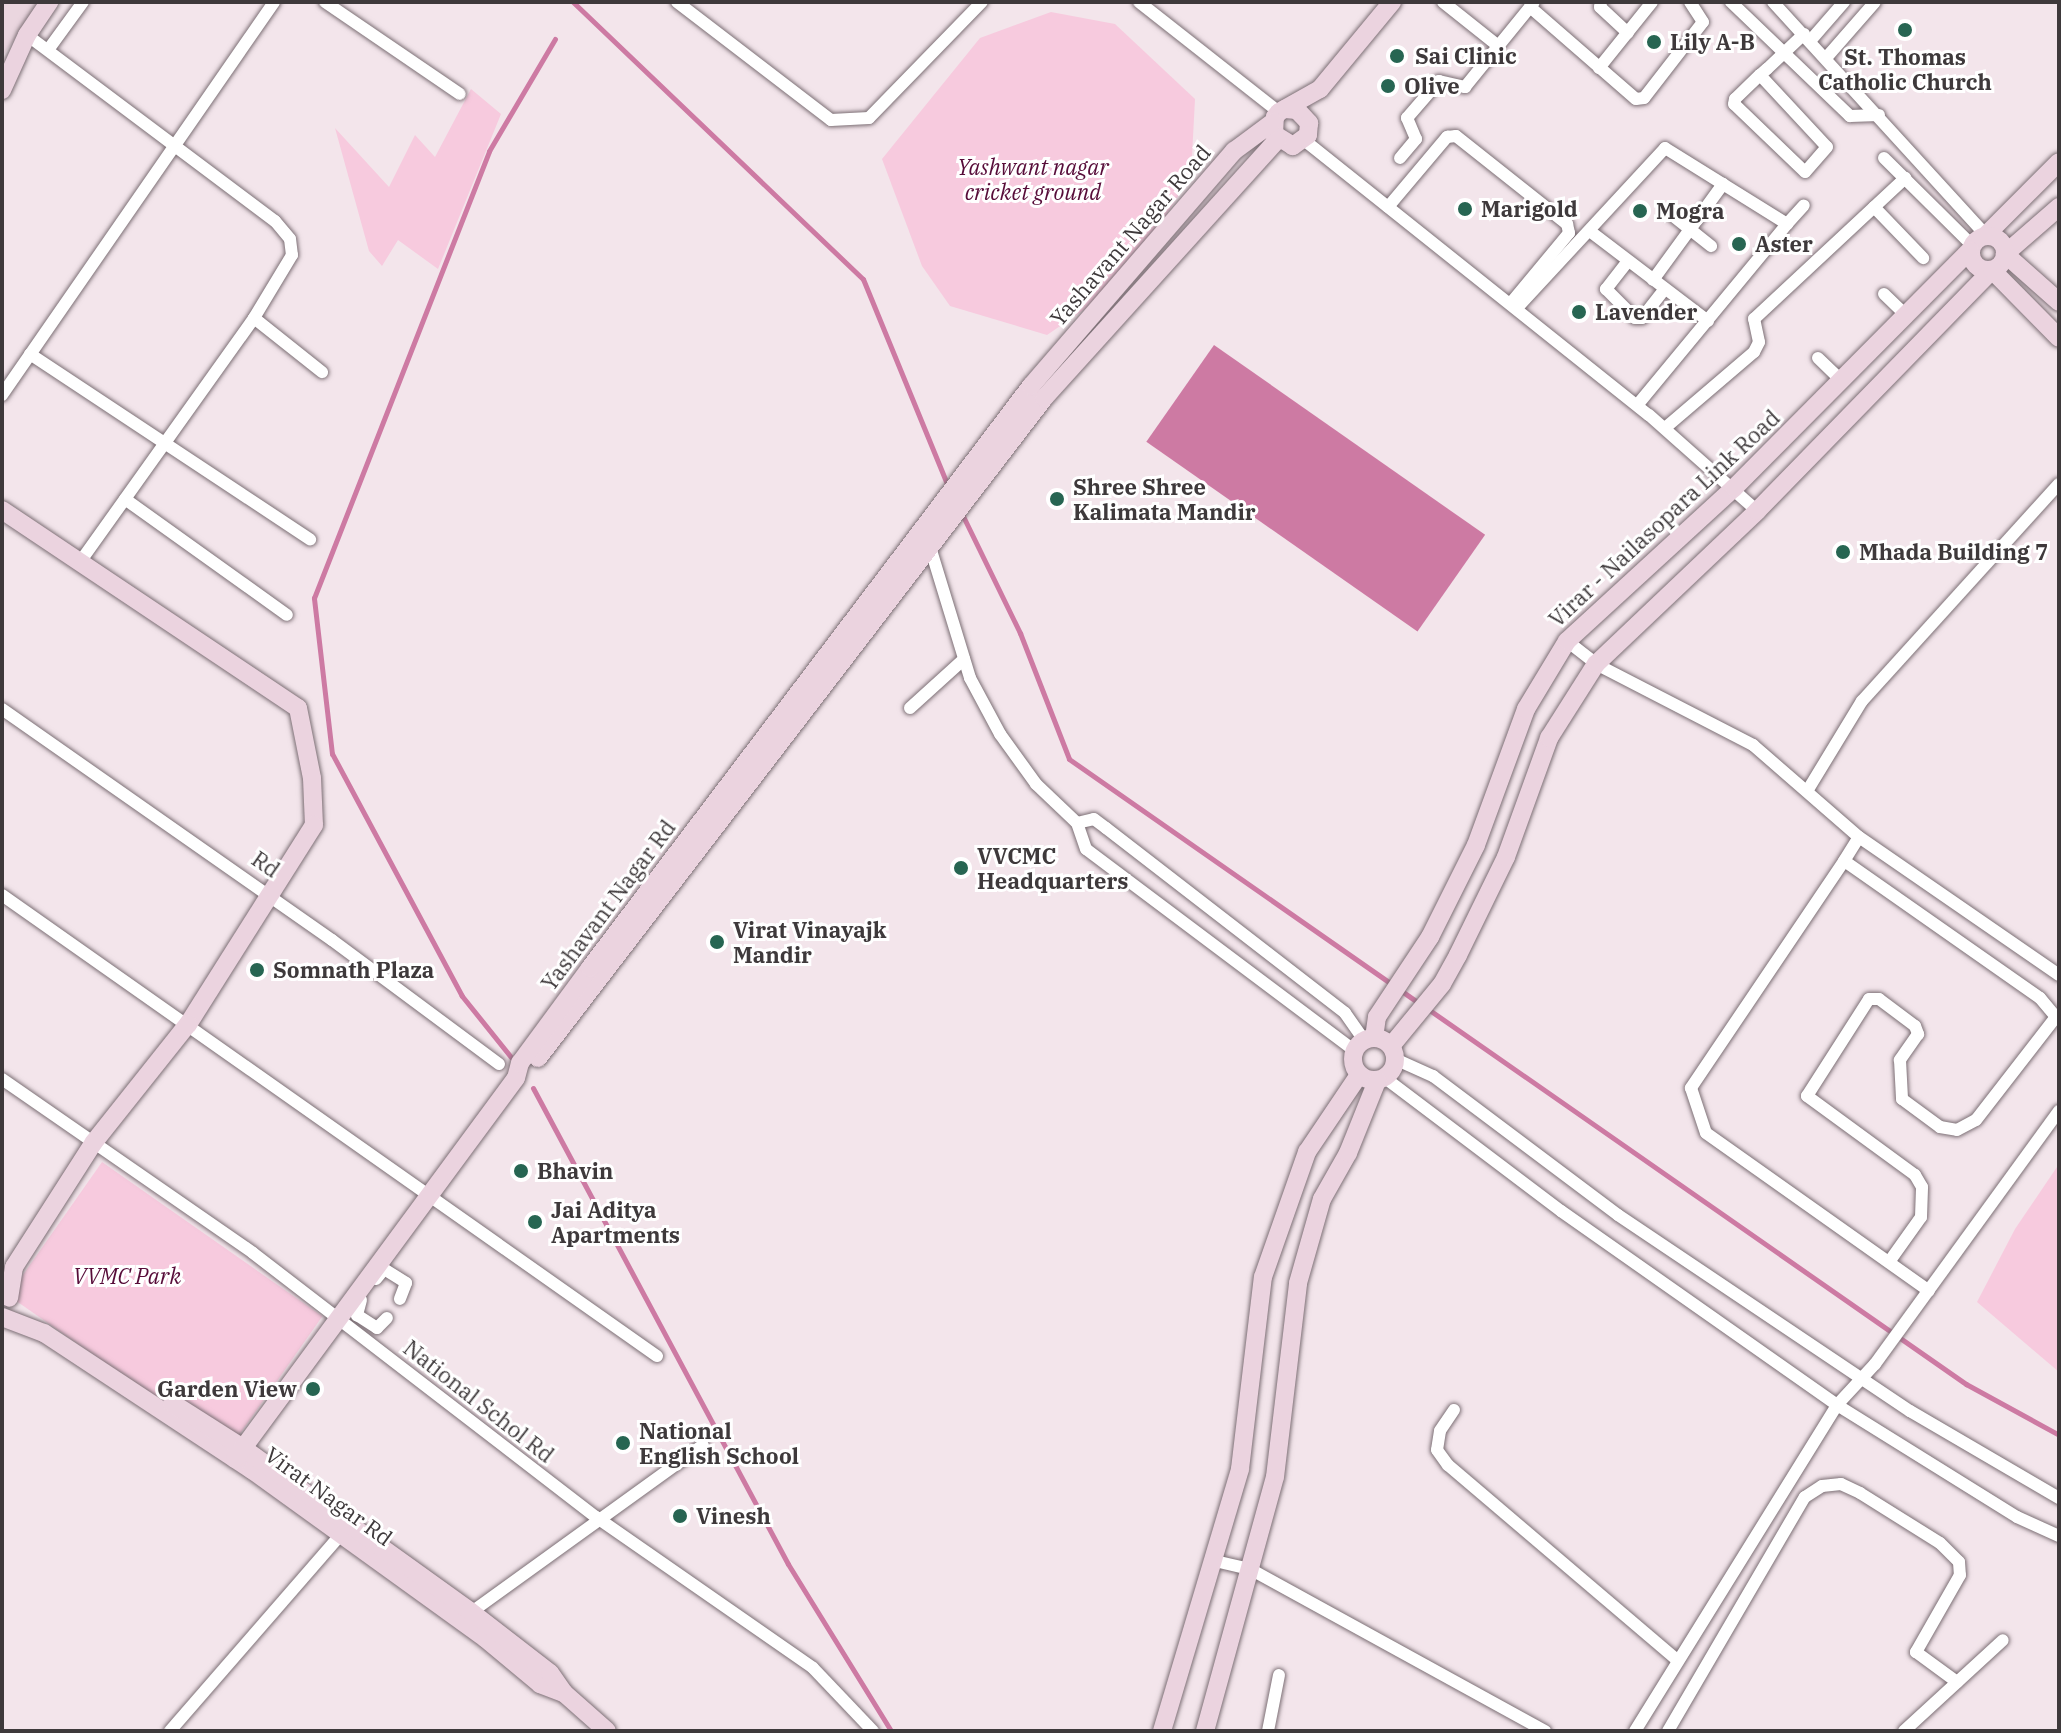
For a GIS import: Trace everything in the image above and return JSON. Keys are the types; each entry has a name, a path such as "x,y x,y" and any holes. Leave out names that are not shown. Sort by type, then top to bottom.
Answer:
{"street":[{"path":"2,90 27,35 49,2"},
{"path":"48,50 83,2"},
{"path":"2,395 274,2"},
{"path":"325,2 460,94"},
{"path":"677,2 831,120 869,118 982,2"},
{"path":"1139,2 1278,121 1293,146 1307,134 1320,89 1392,2"},
{"path":"1443,2 1497,45"},
{"path":"1601,2 1600,7 1628,33"},
{"path":"1400,158 1416,139 1407,118 1439,81 1465,87 1532,5 1636,99 1644,98 1703,22 1690,2"},
{"path":"1731,2 1782,55 1850,116 1879,115"},
{"path":"1773,2 1879,115 1976,243 1976,265 1992,270 2059,338"},
{"path":"1760,75 1827,147 1805,172 1734,104 1760,75 1807,38 1844,2"},
{"path":"1826,58 1875,2"},
{"path":"1599,68 1628,33 1645,4"},
{"path":"27,35 177,144 290,239 292,255 254,318 80,562"},
{"name":"Yashavant Nagar Road","path":"992,451 1234,151 1320,89"},
{"path":"1278,121 1303,113 1307,134 1388,207 1665,428 1757,511"},
{"path":"1388,207 1447,137 1456,136 1567,224 1569,233 1514,306"},
{"path":"1514,306 1577,240 1591,232 1665,148 1787,224"},
{"path":"1884,158 1976,243"},
{"name":"Virar - Nailasopara Link Road","path":"1376,1047 1377,1017 1430,937 1476,845 1526,709 1567,641 1734,488 2059,162"},
{"path":"1665,428 1754,352 1759,342 1754,319 1905,178"},
{"path":"1653,280 1723,184"},
{"path":"1637,405 1804,205"},
{"path":"1874,207 1923,258"},
{"path":"1376,1047 1407,1030 1442,984 1506,857 1549,738 1596,664 1757,511 2005,254 2059,207"},
{"path":"1672,215 1711,246"},
{"path":"1591,232 1708,321"},
{"path":"1976,243 1997,238 2005,254 2059,302"},
{"path":"1628,261 1606,289 1635,318 1642,318 1665,289"},
{"path":"1884,294 1907,316"},
{"path":"254,318 322,372"},
{"path":"30,354 310,539"},
{"path":"1818,358 1842,381"},
{"name":"Yashavant Nagar Rd","path":"239,1453 516,1078 520,1063 590,968 992,451"},
{"path":"1809,788 1862,701 2059,484"},
{"path":"125,499 287,615"},
{"path":"2,510 298,708 312,778 314,825 272,898 188,1024 94,1142 8,1263 6,1313"},
{"path":"516,1078 543,1052 930,547 940,520"},
{"path":"930,547 964,659 1000,734 1036,784 1077,823 1086,849 1376,1047 1433,1076 1618,1215 1862,1375 1910,1411 2059,1498"},
{"path":"1567,641 1596,664 1753,745 1809,788 1859,837 2059,975"},
{"path":"910,708 964,659"},
{"name":"Rd","path":"2,709 272,898 499,1064"},
{"path":"1077,823 1094,819 1345,1013 1376,1047 1374,1078 1348,1153 1322,1199 1298,1283 1275,1477 1205,1731"},
{"path":"1859,837 1691,1088 1706,1133 1929,1291"},
{"path":"1844,861 2040,998 2058,1015 1976,1120 1957,1130 1940,1127 1902,1099 1900,1060 1918,1034 1915,1026 1891,1008 1869,999 1807,1096 1915,1175 1922,1187 1921,1217 1889,1262"},
{"path":"2,895 188,1024 427,1198 657,1356"},
{"path":"1430,937 1458,955"},
{"path":"1162,1731 1215,1561 1243,1454 1263,1277 1307,1152 1374,1078 1376,1047"},
{"path":"1374,1078 1837,1405 2017,1517 2059,1536"},
{"name":"National Schol Rd","path":"2,1079 345,1310 596,1517 813,1668 873,1731"},
{"path":"1635,1731 1837,1405 1875,1364 1912,1315 2059,1111"},
{"path":"387,1318 377,1328 345,1310 384,1269 408,1284 400,1299"},
{"name":"Virat Nagar Rd","path":"6,1313 44,1333 239,1453 341,1534 466,1616 540,1684 564,1693 607,1731"},
{"path":"1454,1410 1440,1431 1437,1450 1448,1465 1677,1660"},
{"path":"239,1453 466,1616 596,1517 703,1445"},
{"path":"1668,1731 1805,1497 1822,1486 1841,1484 1860,1493 1940,1543 1959,1562 1960,1575 1916,1652 1957,1682"},
{"path":"170,1731 341,1534"},
{"path":"1215,1561 1250,1569 1545,1731"},
{"path":"1904,1731 2003,1640"},
{"path":"1268,1731 1279,1675"}],"shaded area":[{"path":"2,2 40,2 2,57"},
{"path":"1214,345 1485,535 1417,632 1146,442"}],"green space":[{"name":"Yashwant nagar cricket ground","path":"1051,12 1115,24 1195,99 1191,175 1125,282 1047,335 950,306 922,266 882,159 980,38"},
{"path":"471,89 501,114 438,269 398,240 382,266 369,251 335,128 389,187 415,135 435,157"},
{"name":"VVMC Park","path":"102,1162 322,1316 229,1450 9,1296"},
{"path":"2059,1164 2059,1372 1977,1302 2015,1229"}],"waterway":[{"path":"573,2 863,279 949,489"},
{"path":"515,1062 462,996 332,754 314,598 489,151 555,39"},
{"path":"961,512 1020,633 1069,759 1420,1004"},
{"path":"1428,1009 1966,1384 2059,1435"},
{"path":"533,1088 788,1564 891,1731"}],"place":[{"name":"St. Thomas Catholic Church","path":"1905,30"},
{"name":"Lily A-B","path":"1654,42"},
{"name":"Sai Clinic","path":"1397,56"},
{"name":"Olive","path":"1388,86"},
{"name":"Marigold","path":"1465,209"},
{"name":"Mogra","path":"1640,211"},
{"name":"Aster","path":"1739,244"},
{"name":"Lavender","path":"1579,312"},
{"name":"Shree Shree Kalimata Mandir","path":"1057,499"},
{"name":"Mhada Building 7","path":"1843,552"},
{"name":"VVCMC Headquarters","path":"961,868"},
{"name":"Virat Vinayajk Mandir","path":"717,942"},
{"name":"Somnath Plaza","path":"257,970"},
{"name":"Bhavin","path":"521,1171"},
{"name":"Jai Aditya Apartments","path":"535,1222"},
{"name":"Garden View","path":"313,1389"},
{"name":"National English School","path":"623,1443"},
{"name":"Vinesh","path":"680,1516"}]}
